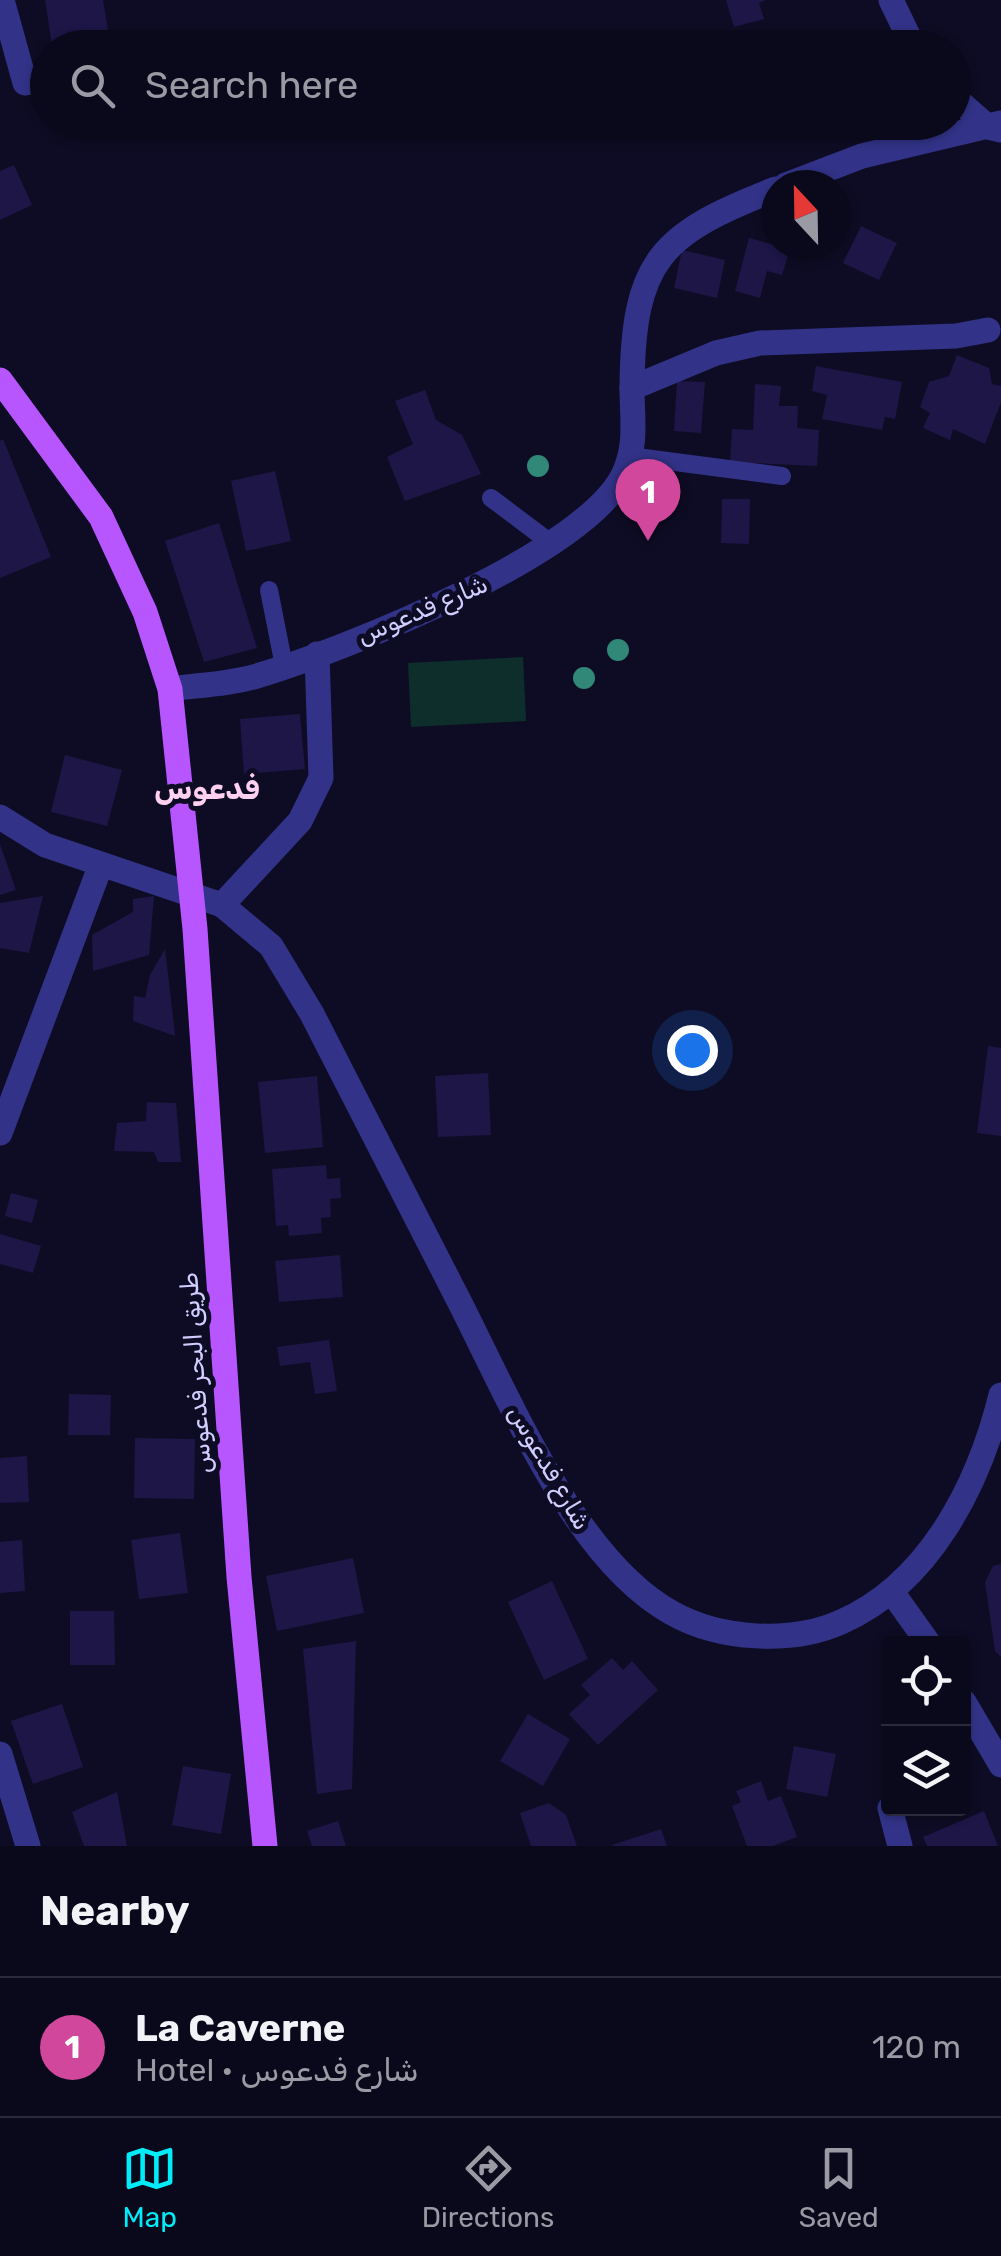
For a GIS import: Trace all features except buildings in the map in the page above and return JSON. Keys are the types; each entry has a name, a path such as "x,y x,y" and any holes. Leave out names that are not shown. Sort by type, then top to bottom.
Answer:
{"main road":[{"name":"طريق البحر فدعوس","path":"0,380 101,517 145,612 170,689 190,868 239,1576 265,1846"}],"street":[{"path":"2,0 25,83 30,82"},
{"path":"892,0 906,30"},
{"path":"971,109 997,127"},
{"path":"971,133 997,127"},
{"path":"825,170 862,156 936,140"},
{"name":"شارع فدعوس","path":"170,689 256,676 316,654 452,597 552,544 591,514 625,473 634,441 632,388 638,303 646,279 664,251 716,212 761,195"},
{"path":"632,388 716,353 760,343 956,336 988,330"},
{"path":"0,817 45,845 100,867 222,905 300,821 322,778 316,654"},
{"path":"0,1133 100,867"},
{"name":"شارع فدعوس","path":"222,905 271,946 312,1014 534,1446 583,1529 622,1573 672,1613 721,1630 768,1636 820,1631 867,1611 892,1592 932,1548 987,1452 1001,1395"},
{"path":"892,1592 923,1636"},
{"path":"971,1714 1001,1765"},
{"path":"0,1754 28,1846"},
{"path":"892,1816 900,1846"}],"lane":[{"path":"630,456 782,476"},
{"path":"491,498 552,544"},
{"path":"269,590 284,666"}],"green space":[{"path":"523,657 526,721 411,727 408,663"}],"place":[{"name":"La Caverne","path":"648,541"}],"district":[{"name":"فدعوس","path":"207,789"}]}
